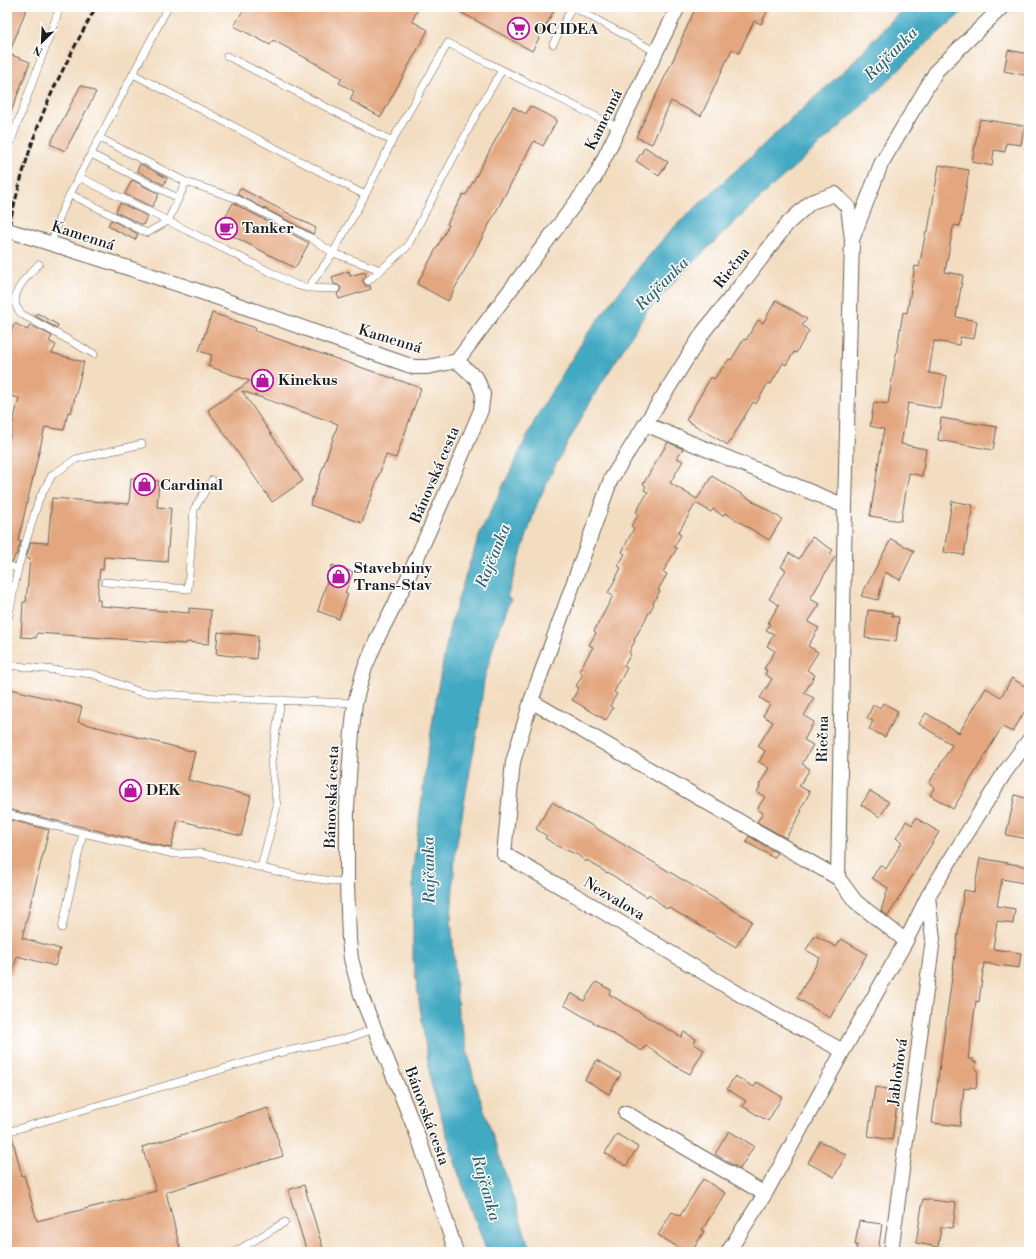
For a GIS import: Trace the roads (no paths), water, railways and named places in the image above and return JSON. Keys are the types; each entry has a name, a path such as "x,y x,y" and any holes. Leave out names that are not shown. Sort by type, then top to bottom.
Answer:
{"street":[{"name":"Kamenná","path":"7,230 230,302 414,367 427,367 457,361 595,177 678,7"},
{"name":"Riečna","path":"852,240 881,164 937,70 1002,7"},
{"name":"Riečna","path":"531,701 611,479 704,331 787,224 812,202 835,194 848,207 852,240 838,878"},
{"name":"Bánovská cesta","path":"456,1252 419,1139 362,998 351,959 347,883 347,808 355,703 364,670 378,637 416,560 481,410 483,394 477,380 457,361"},
{"path":"645,424 845,506"},
{"path":"531,701 838,878 856,902 906,941"},
{"name":"Nezvalova","path":"531,701 513,762 504,854 744,997 843,1051"},
{"path":"728,1252 764,1194 906,941 928,896 1004,772 1029,740"},
{"name":"Jabloňová","path":"891,1252 933,939 928,896"},
{"path":"626,1113 764,1194"}],"lane":[{"path":"7,152 60,7"},
{"path":"51,243 61,213 70,194 168,7"},
{"path":"553,44 572,7 656,52"},
{"path":"308,288 333,253 365,195 392,141 448,43 619,128"},
{"path":"227,56 392,141"},
{"path":"368,281 408,247 480,107 502,70"},
{"path":"133,74 365,195"},
{"path":"100,138 186,182 235,198 311,238 333,253 381,270"},
{"path":"91,154 178,198"},
{"path":"79,177 296,285 308,288 336,289"},
{"path":"70,194 147,233 168,221 186,182"},
{"path":"39,264 26,278 16,294 15,304 18,311 94,354"},
{"path":"7,615 18,568 38,499 52,475 76,459 142,444"},
{"path":"104,582 188,589 194,509 212,480"},
{"path":"7,566 18,568"},
{"path":"7,665 93,674 139,692 218,698 355,703"},
{"path":"261,867 277,806 271,763 281,700"},
{"path":"7,814 83,834 174,854 200,853 296,876 347,883"},
{"path":"62,928 83,834"},
{"path":"7,1132 278,1053 349,1038 374,1029"},
{"path":"235,1252 285,1222"}],"water":[{"name":"Rajčanka","path":"904,7 968,7 926,44 844,123 776,183 692,263 647,311 597,390 556,464 537,504 507,597 511,599 495,641 484,680 479,721 455,854 451,920 458,1012 474,1079 531,1252 487,1252 459,1175 431,1083 413,959 413,869 427,757 438,687 450,626 466,574 481,531 538,414 587,334 633,274 671,230 849,66"}],"railway":[{"path":"7,234 21,178 46,106 96,7"}],"place":[{"name":"OC IDEA","path":"518,29"},
{"name":"Tanker","path":"226,228"},
{"name":"Kinekus","path":"263,380"},
{"name":"Cardinal","path":"144,485"},
{"name":"Stavebniny Trans-Stav","path":"338,577"},
{"name":"DEK","path":"130,790"}]}
